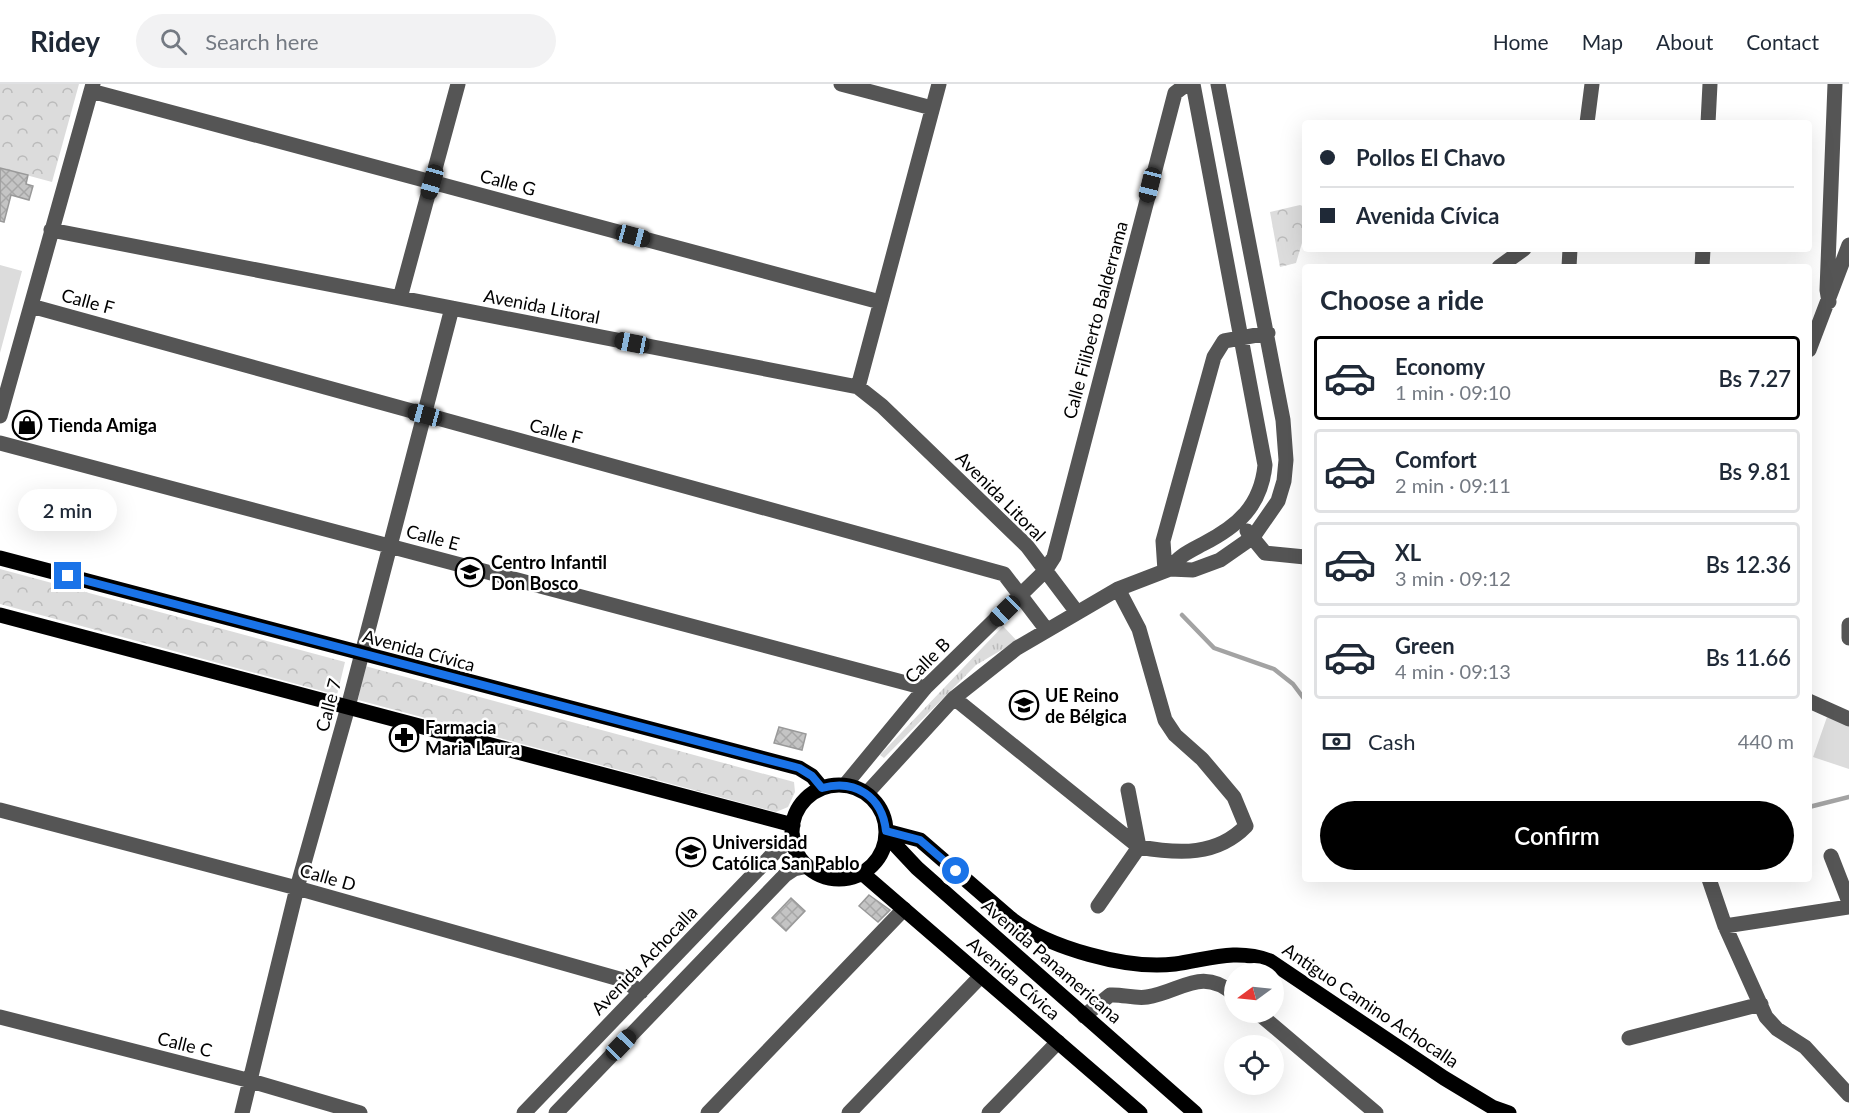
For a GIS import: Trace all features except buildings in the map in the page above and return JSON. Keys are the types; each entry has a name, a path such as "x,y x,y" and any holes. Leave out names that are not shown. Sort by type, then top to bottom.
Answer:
{"main road":[{"name":"Avenida Cívica","path":"0,558 361,655 799,768 812,776 822,788"},
{"path":"0,615 348,707 793,831"},
{"path":"845,785 867,793 882,812 886,833 881,853 862,873 848,878 831,878 808,866 798,853 793,831 801,804 809,795 822,788 845,785"},
{"name":"Avenida Panamericana","path":"886,833 916,868 1195,1113"},
{"name":"Antiguo Camino Achocalla","path":"886,833 920,840 1024,930 1052,943 1130,963 1156,965 1243,953 1270,961 1444,1078 1492,1107 1509,1113"},
{"name":"Avenida Cívica","path":"862,873 1135,1111"}],"street":[{"path":"400,298 458,84"},
{"path":"841,84 932,108"},
{"path":"858,387 939,84"},
{"name":"Calle Filiberto Balderrama","path":"1046,571 1054,557 1175,93 1187,84"},
{"path":"1168,570 1184,554 1239,522 1259,494 1265,465 1193,84"},
{"path":"867,793 954,698 985,672 1046,629 1118,589 1168,570 1193,570 1237,549 1253,537 1278,501 1284,481 1286,460 1283,420 1218,84"},
{"path":"1587,120 1592,84"},
{"path":"1708,120 1710,84"},
{"path":"1829,302 1827,290 1835,84"},
{"path":"0,416 92,88"},
{"name":"Calle G","path":"92,88 880,302"},
{"name":"Avenida Litoral","path":"51,230 858,387 882,406 1027,546 1076,611"},
{"path":"1812,343 1849,245"},
{"path":"1502,264 1520,252"},
{"name":"Calle F","path":"31,306 1004,574 1046,629"},
{"name":"Calle 7","path":"242,1113 297,888 348,707 452,308"},
{"path":"1168,570 1163,541 1214,357 1224,341 1268,333"},
{"name":"Calle E","path":"0,443 925,688"},
{"path":"1239,522 1265,553 1273,556 1302,557"},
{"name":"Calle B","path":"845,785 925,688 1046,571"},
{"path":"954,698 1139,848 1178,853 1204,850 1221,845 1235,837 1246,826 1234,796 1202,759 1175,735 1165,720 1139,629 1118,589"},
{"path":"1849,625 1849,638"},
{"path":"1812,702 1849,719"},
{"path":"1098,906 1139,848 1140,839 1128,790"},
{"name":"Calle D","path":"0,810 297,888 623,980 641,992"},
{"name":"Avenida Achocalla","path":"524,1113 793,831"},
{"path":"1831,856 1849,902"},
{"path":"556,1113 785,875 794,869 808,866"},
{"path":"1710,882 1725,926 1766,1017 1778,1029 1805,1047 1849,1095"},
{"path":"1725,926 1849,907"},
{"path":"708,1113 904,909"},
{"path":"849,1113 981,976"},
{"path":"1084,1016 1110,994 1148,997 1187,982 1206,981 1218,983 1224,987"},
{"path":"1629,1038 1761,1004"},
{"name":"Calle C","path":"0,1017 251,1081 360,1113"},
{"path":"1270,1023 1376,1113"},
{"path":"989,1113 1058,1042"}],"green space":[{"path":"0,84 79,84 52,182 0,168"},
{"path":"1302,206 1302,243 1296,263 1280,267 1270,212"},
{"path":"0,265 22,271 0,353"},
{"path":"0,569 345,662 337,695 0,604"},
{"path":"1003,626 1017,641 976,665 884,758 880,755"},
{"path":"365,666 794,782 795,792 788,807 776,812 358,700"},
{"path":"1827,717 1849,725 1849,769 1813,757"}],"waterway":[{"path":"1182,615 1214,648 1274,669 1293,684 1302,696"},
{"path":"1812,806 1849,797"}],"place":[{"name":"Tienda Amiga","path":"27,425"},
{"name":"Centro Infantil Don Bosco","path":"470,572"},
{"name":"UE Reino de Bélgica","path":"1024,705"},
{"name":"Farmacia Maria Laura","path":"404,737"},
{"name":"Universidad Católica San Pablo","path":"691,852"}],"route":[{"path":"68,576 361,655 799,768 812,776 822,788 845,785 867,793 876,801 882,812 886,831 906,834 920,840 956,871"}]}
